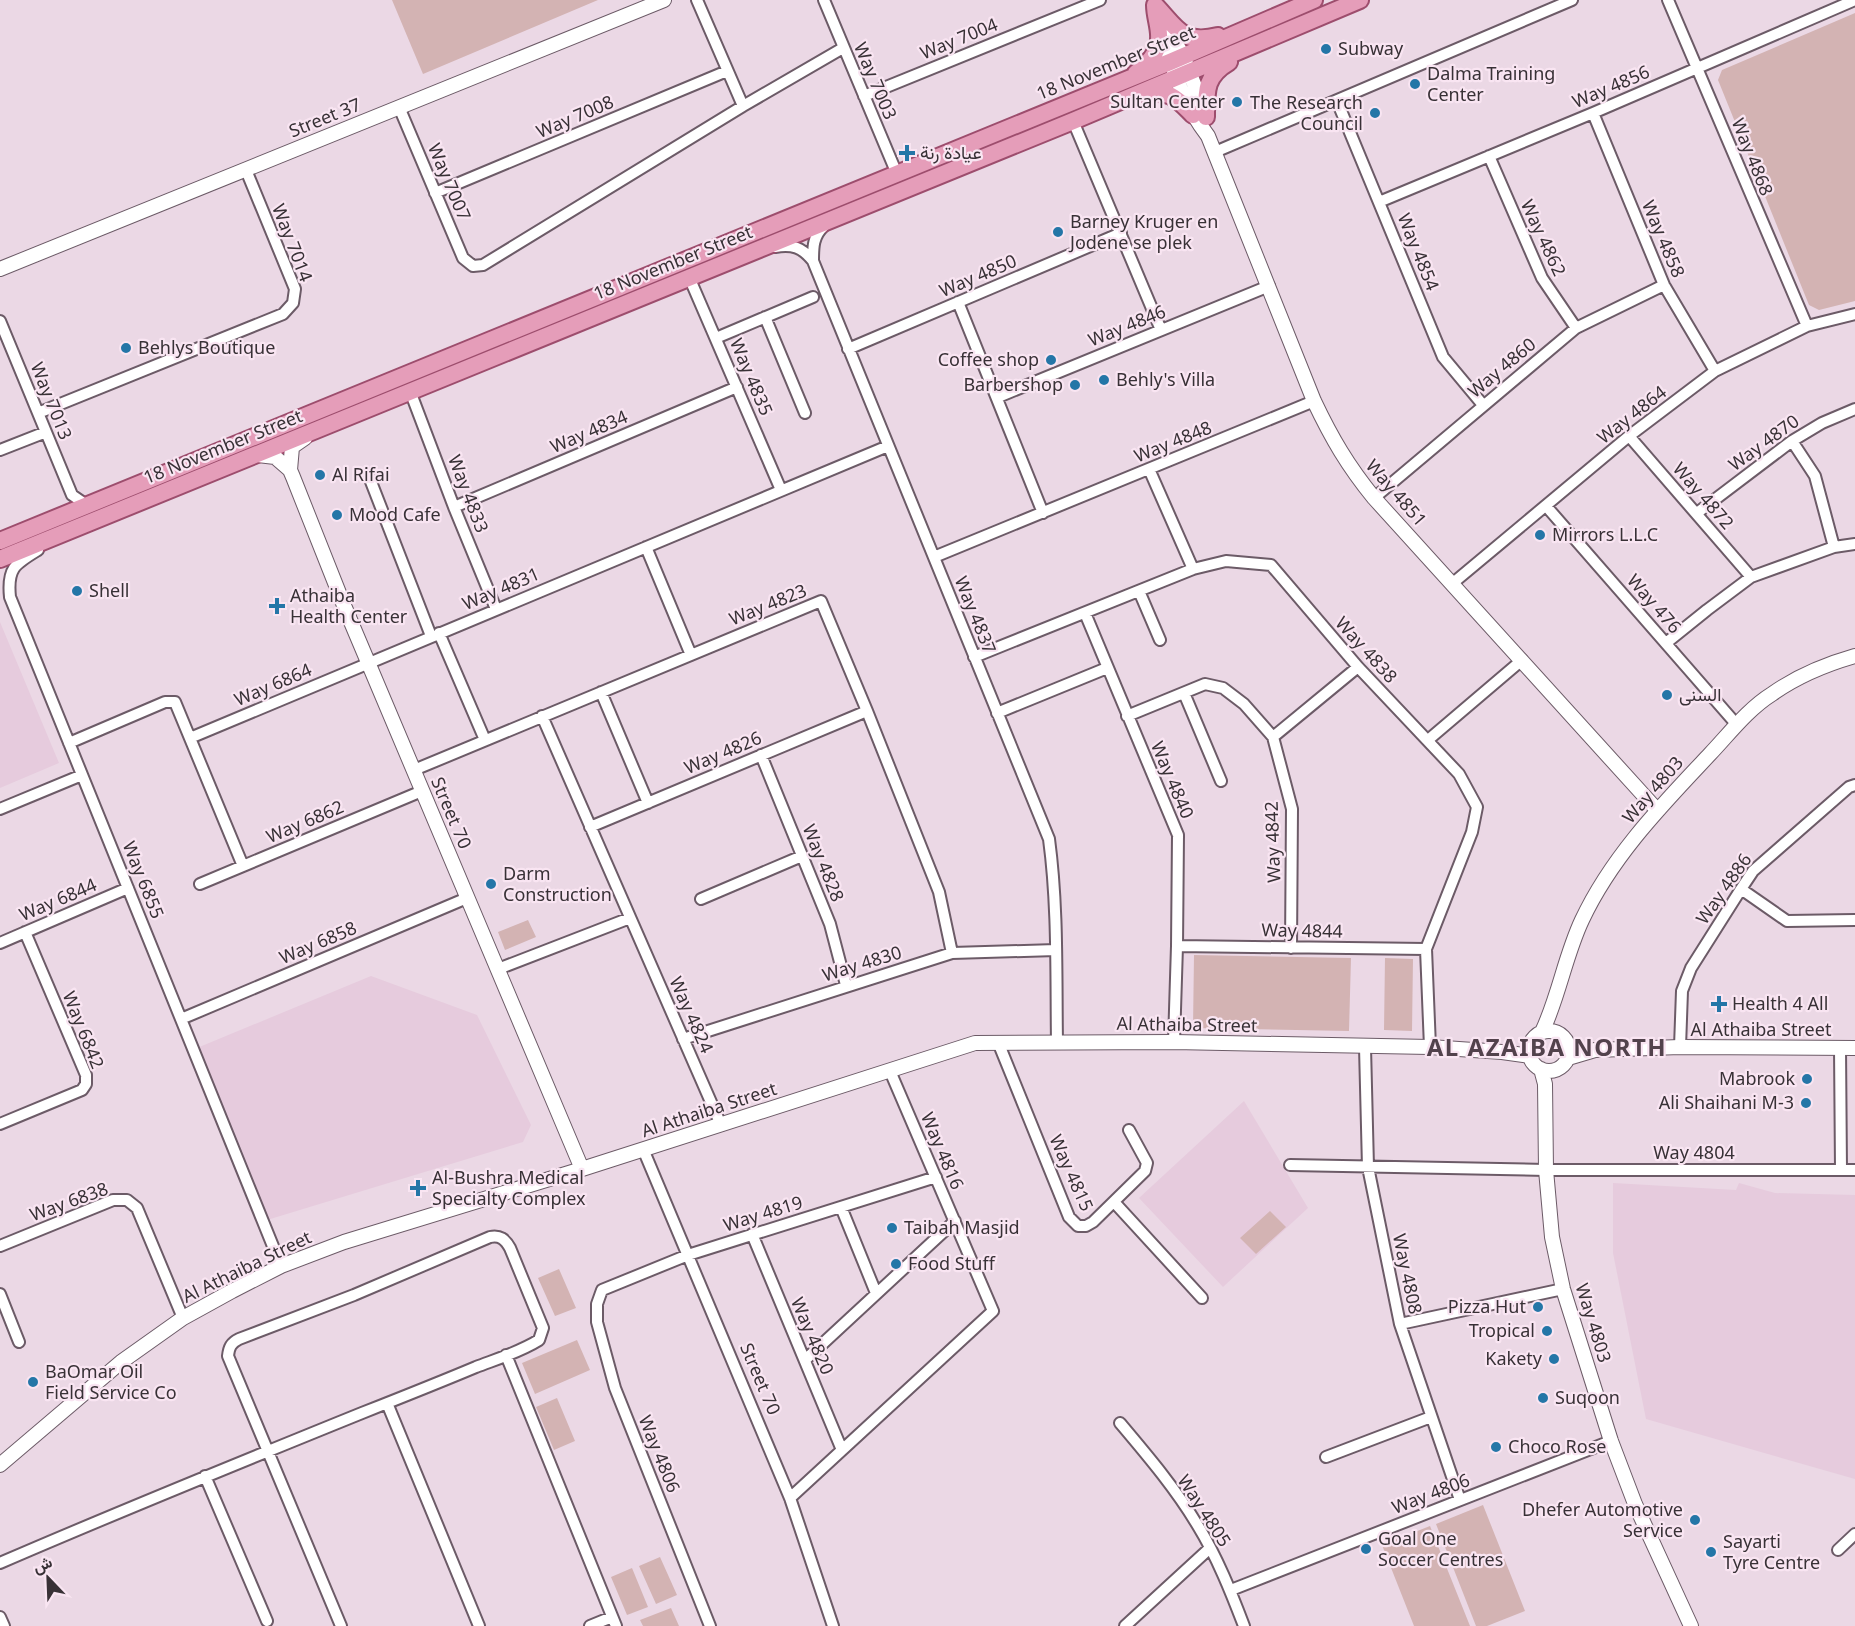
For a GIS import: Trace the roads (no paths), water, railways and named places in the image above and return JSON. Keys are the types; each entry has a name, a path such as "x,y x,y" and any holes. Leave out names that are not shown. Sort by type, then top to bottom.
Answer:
{"main road":[{"name":"18 November Street","path":"0,559 1112,105 1251,28 1314,0"},
{"name":"18 November Street","path":"0,541 1125,81 1262,42 1360,0"},
{"path":"1156,6 1178,32 1194,38 1204,39 1251,28"},
{"path":"1125,81 1145,67 1160,40 1156,6"},
{"path":"1112,105 1148,94 1167,94 1174,96 1199,116 1208,80 1221,66 1262,42"}],"street":[{"name":"Street 37","path":"0,269 664,0"},
{"path":"697,0 743,106 843,48"},
{"name":"Way 7003","path":"824,0 897,174"},
{"name":"Way 7004","path":"864,96 1100,0"},
{"path":"1215,152 1572,0"},
{"name":"Way 4868","path":"1668,0 1699,68 1759,217 1807,326"},
{"name":"Way 4856","path":"1379,202 1855,0"},
{"name":"Way 4851","path":"1156,6 1314,401 1332,439 1374,498 1657,810"},
{"name":"Way 7008","path":"435,193 727,71"},
{"name":"Way 4854","path":"1337,101 1443,357 1483,405"},
{"name":"Way 7007","path":"399,107 463,258 473,266 483,265 743,106"},
{"name":"Way 4858","path":"1593,113 1664,285 1715,371"},
{"path":"1073,121 1161,330"},
{"name":"Way 4862","path":"1489,156 1542,278 1576,328"},
{"name":"Way 7014","path":"38,413 283,314 293,303 295,289 246,170"},
{"name":"Way 4837","path":"833,218 816,233 813,261 1049,839 1056,950 1057,1042"},
{"name":"Way 4850","path":"848,349 1121,233"},
{"path":"758,250 796,246 813,261"},
{"name":"Way 4835","path":"689,277 781,490"},
{"name":"Way 4860","path":"1374,498 1576,328 1664,285"},
{"name":"Way 4846","path":"998,397 1269,286"},
{"path":"716,338 813,297"},
{"path":"958,302 1043,513"},
{"name":"Way 4864","path":"1453,583 1629,436 1715,371 1807,326 1855,314"},
{"path":"765,316 806,413"},
{"name":"Way 7013","path":"0,321 72,495"},
{"name":"Way 4834","path":"454,507 738,387"},
{"name":"Way 4833","path":"410,391 496,609"},
{"name":"Way 4848","path":"934,558 1314,401"},
{"name":"Way 4870","path":"1697,513 1792,441 1822,423 1855,409"},
{"path":"290,470 292,447 316,430"},
{"path":"0,450 46,432"},
{"name":"Way 4872","path":"1629,436 1751,577"},
{"path":"1792,441 1815,476 1834,547"},
{"name":"Way 4831","path":"368,662 888,446"},
{"path":"258,455 275,457 290,470"},
{"path":"1149,469 1193,569"},
{"name":"Street 70","path":"290,470 318,543 582,1169"},
{"path":"368,474 435,634 485,740"},
{"path":"66,514 72,495 88,506"},
{"name":"Way 476","path":"1546,506 1737,724"},
{"name":"Way 6855","path":"69,531 16,564 8,581 10,597 280,1266"},
{"path":"1666,643 1751,577 1834,547 1855,544"},
{"path":"646,547 691,655"},
{"name":"Way 4838","path":"974,657 1193,569 1226,561 1271,565 1358,667 1459,774 1477,807 1472,832 1426,949 1430,1047"},
{"path":"0,586 10,597"},
{"path":"1139,591 1160,640"},
{"name":"Way 4823","path":"414,770 821,601 939,892 952,953"},
{"name":"Way 4840","path":"1084,613 1178,835 1174,1042"},
{"name":"Way 4803","path":"1549,1036 1552,1012 1569,951 1582,920 1608,872 1657,810 1737,724 1771,694 1809,673 1855,656"},
{"path":"1428,740 1521,660"},
{"name":"Way 6864","path":"190,738 368,662"},
{"path":"1273,737 1358,667"},
{"path":"997,712 1107,668"},
{"name":"Way 4842","path":"1126,716 1205,684 1223,688 1244,704 1273,737 1292,809 1291,948"},
{"path":"601,692 648,802"},
{"path":"1184,693 1221,781"},
{"path":"69,743 170,701 175,702 243,866"},
{"name":"Way 4826","path":"590,827 867,711"},
{"name":"Way 4824","path":"542,716 721,1125"},
{"name":"Way 4828","path":"761,755 830,924 846,985"},
{"path":"0,810 82,775"},
{"name":"Way 4886","path":"1680,1047 1682,991 1691,968 1753,871 1849,787 1855,785"},
{"name":"Way 6862","path":"200,884 422,791"},
{"path":"701,899 802,856"},
{"name":"Way 6844","path":"0,943 128,888"},
{"path":"1741,889 1787,921 1855,920"},
{"name":"Way 6858","path":"181,1019 468,898"},
{"path":"498,969 630,918"},
{"name":"Way 6842","path":"0,1124 82,1090 86,1084 86,1075 25,932"},
{"name":"Way 4844","path":"1177,946 1426,949"},
{"name":"Way 4830","path":"683,1039 952,953 1056,950"},
{"path":"1549,1036 1569,1048 1568,1058 1562,1067 1546,1070 1536,1066 1530,1056 1549,1036"},
{"name":"Al Athaiba Street","path":"1502,1052 1549,1036 1595,1050"},
{"name":"Way 4815","path":"998,1042 1069,1217 1078,1226 1086,1226 1094,1222 1145,1171 1147,1163 1129,1130"},
{"name":"Al Athaiba Street","path":"0,1465 121,1362 183,1318 280,1266 344,1242 582,1169 975,1043 1174,1042 1430,1047 1530,1056"},
{"name":"Way 4808","path":"1365,1047 1368,1167 1400,1324 1460,1500"},
{"name":"Al Athaiba Street","path":"1568,1058 1595,1050 1680,1047 1855,1048"},
{"path":"1840,1048 1841,1170"},
{"name":"Way 4803","path":"1546,1070 1546,1170 1552,1237 1563,1289 1611,1441 1635,1504 1691,1626"},
{"name":"Way 4816","path":"842,1450 993,1311 890,1071"},
{"name":"Street 70","path":"643,1149 790,1498 832,1626"},
{"name":"Way 4804","path":"1290,1165 1546,1170 1855,1170"},
{"name":"Way 4819","path":"602,1290 688,1255 936,1177"},
{"name":"Way 6838","path":"0,1246 113,1200 127,1200 137,1208 183,1318"},
{"path":"1114,1202 1202,1298"},
{"path":"841,1207 876,1293"},
{"path":"805,1360 955,1221"},
{"name":"Way 4820","path":"752,1234 842,1450"},
{"path":"0,1563 205,1476 268,1451 506,1355 539,1340 543,1328 506,1241 496,1236 233,1342 229,1348 228,1356 268,1451 341,1626"},
{"path":"1400,1324 1563,1289"},
{"name":"Way 4806","path":"602,1290 597,1304 597,1322 615,1388 710,1626"},
{"path":"0,1294 19,1342"},
{"path":"506,1355 614,1622 590,1626"},
{"path":"387,1403 479,1626"},
{"path":"1326,1457 1431,1417"},
{"name":"Way 4805","path":"1120,1423 1146,1454 1197,1524 1231,1590 1244,1626"},
{"name":"Way 4806","path":"1231,1590 1611,1441"},
{"path":"790,1498 842,1450"},
{"path":"205,1476 267,1622"},
{"path":"1838,1550 1855,1534"},
{"path":"1125,1626 1210,1548"},
{"path":"0,1617 4,1626"}],"place":[{"name":"Subway","path":"1326,49"},
{"name":"Dalma Training Center","path":"1415,84"},
{"name":"Sultan Center","path":"1237,102"},
{"name":"The Research Council","path":"1375,113"},
{"name":"عيادة رنة","path":"907,153"},
{"name":"Barney Kruger en Jodene se plek","path":"1058,232"},
{"name":"Behlys Boutique","path":"126,348"},
{"name":"Coffee shop","path":"1051,360"},
{"name":"Behly's Villa","path":"1104,380"},
{"name":"Barbershop","path":"1075,385"},
{"name":"Al Rifai","path":"320,475"},
{"name":"Mood Cafe","path":"337,515"},
{"name":"Mirrors L.L.C","path":"1540,535"},
{"name":"Shell","path":"77,591"},
{"name":"Athaiba Health Center","path":"277,606"},
{"name":"السنى","path":"1667,695"},
{"name":"Darm Construction","path":"491,884"},
{"name":"Health 4 All","path":"1719,1004"},
{"name":"Mabrook","path":"1807,1079"},
{"name":"Ali Shaihani M-3","path":"1806,1103"},
{"name":"Al-Bushra Medical Specialty Complex","path":"418,1188"},
{"name":"Taibah Masjid","path":"892,1228"},
{"name":"Food Stuff","path":"896,1264"},
{"name":"Pizza Hut","path":"1538,1307"},
{"name":"Tropical","path":"1547,1331"},
{"name":"Kakety","path":"1554,1359"},
{"name":"BaOmar Oil Field Service Co","path":"33,1382"},
{"name":"Suqoon","path":"1543,1398"},
{"name":"Choco Rose","path":"1496,1447"},
{"name":"Dhefer Automotive Service","path":"1695,1520"},
{"name":"Goal One Soccer Centres","path":"1366,1549"},
{"name":"Sayarti Tyre Centre","path":"1711,1552"}],"district":[{"name":"AL AZAIBA NORTH","path":"1547,1048"}]}
